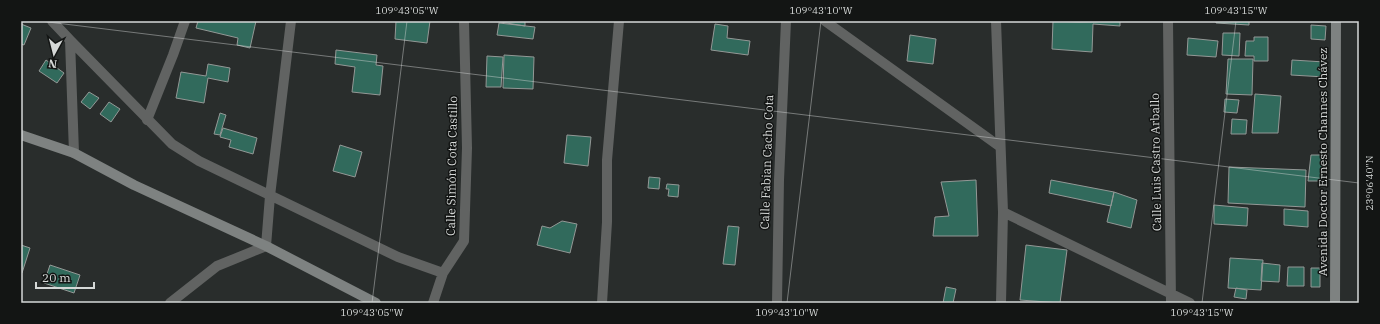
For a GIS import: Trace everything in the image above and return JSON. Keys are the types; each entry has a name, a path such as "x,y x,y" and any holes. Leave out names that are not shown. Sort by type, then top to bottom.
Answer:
{"street":[{"path":"52,21 172,144 199,162 398,257 442,273"},
{"path":"147,120 174,55 185,21"},
{"path":"266,246 270,196 291,21"},
{"name":"Calle Simón Cota Castillo","path":"433,303 442,273 464,241 467,148 464,21"},
{"path":"602,303 607,222 607,160 619,21"},
{"name":"Calle Fabian Cacho Cota","path":"778,303 779,180 786,21"},
{"path":"824,21 999,146"},
{"path":"996,21 999,146 1003,212 1001,303"},
{"name":"Calle Luis Castro Arballo","path":"1168,21 1171,298"},
{"name":"Avenida Doctor Ernesto Channes Chávez","path":"1335,303 1336,21"},
{"path":"70,40 74,153"},
{"path":"21,135 74,153 134,185 266,246 376,303"},
{"path":"1003,212 1171,298 1190,303"},
{"path":"170,303 217,266 266,246"}],"building":[{"path":"198,21 256,21 250,48 237,45 238,38 196,28"},
{"path":"396,21 430,21 427,43 395,39"},
{"path":"494,21 525,21 525,26"},
{"path":"1053,21 1120,21 1120,26 1093,24 1092,52 1052,49"},
{"path":"1216,21 1249,21 1249,25 1216,23"},
{"path":"499,23 535,27 533,39 497,35"},
{"path":"21,24 31,28 24,45 21,44"},
{"path":"715,24 728,26 727,38 750,41 748,55 711,50"},
{"path":"1311,25 1326,26 1325,40 1311,39"},
{"path":"1223,33 1240,33 1239,56 1222,55"},
{"path":"910,35 936,39 933,64 907,61"},
{"path":"1254,37 1268,37 1268,61 1254,61 1254,56 1245,56 1246,41 1254,41"},
{"path":"1188,38 1218,41 1216,57 1187,55"},
{"path":"336,50 377,55 376,65 383,66 380,95 352,92 355,67 335,64"},
{"path":"504,55 534,57 533,89 503,88"},
{"path":"487,56 503,57 501,87 486,87"},
{"path":"1228,59 1253,59 1252,95 1226,94"},
{"path":"46,60 64,73 57,83 39,71"},
{"path":"1292,60 1325,62 1325,77 1291,75"},
{"path":"208,64 230,68 228,82 208,78 204,103 176,98 181,72 206,76"},
{"path":"89,92 99,98 90,109 81,102"},
{"path":"1255,94 1281,96 1278,133 1252,133"},
{"path":"1225,99 1239,100 1237,113 1224,112"},
{"path":"109,102 120,109 111,122 100,114"},
{"path":"220,113 226,115 220,135 214,134"},
{"path":"1232,119 1247,120 1246,134 1231,134"},
{"path":"223,128 257,138 253,154 229,147 231,140 220,137"},
{"path":"567,135 591,137 588,166 564,163"},
{"path":"340,145 362,152 355,177 333,171"},
{"path":"1311,155 1323,155 1321,181 1308,181"},
{"path":"1229,167 1306,170 1305,207 1228,203"},
{"path":"649,177 660,178 659,189 648,188"},
{"path":"976,180 978,236 933,236 935,217 949,216 941,182"},
{"path":"1051,180 1114,192 1111,206 1049,193"},
{"path":"667,184 679,185 678,197 668,196 669,189 666,189"},
{"path":"1114,192 1137,200 1131,228 1107,222"},
{"path":"1214,205 1248,208 1247,226 1214,224"},
{"path":"1284,209 1308,211 1308,227 1284,225"},
{"path":"562,221 577,224 570,253 537,245 542,226 550,228"},
{"path":"728,226 739,227 735,265 723,264"},
{"path":"21,245 30,248 22,273 21,272"},
{"path":"1026,245 1067,250 1060,303 1020,300"},
{"path":"1230,258 1263,260 1261,290 1228,288"},
{"path":"1262,263 1280,265 1279,282 1261,281"},
{"path":"50,265 80,275 74,293 44,283"},
{"path":"1288,267 1304,267 1304,286 1287,286"},
{"path":"1311,268 1320,268 1320,287 1311,287"},
{"path":"946,287 956,289 953,303 943,303"},
{"path":"1236,288 1247,290 1246,299 1234,297"}]}
